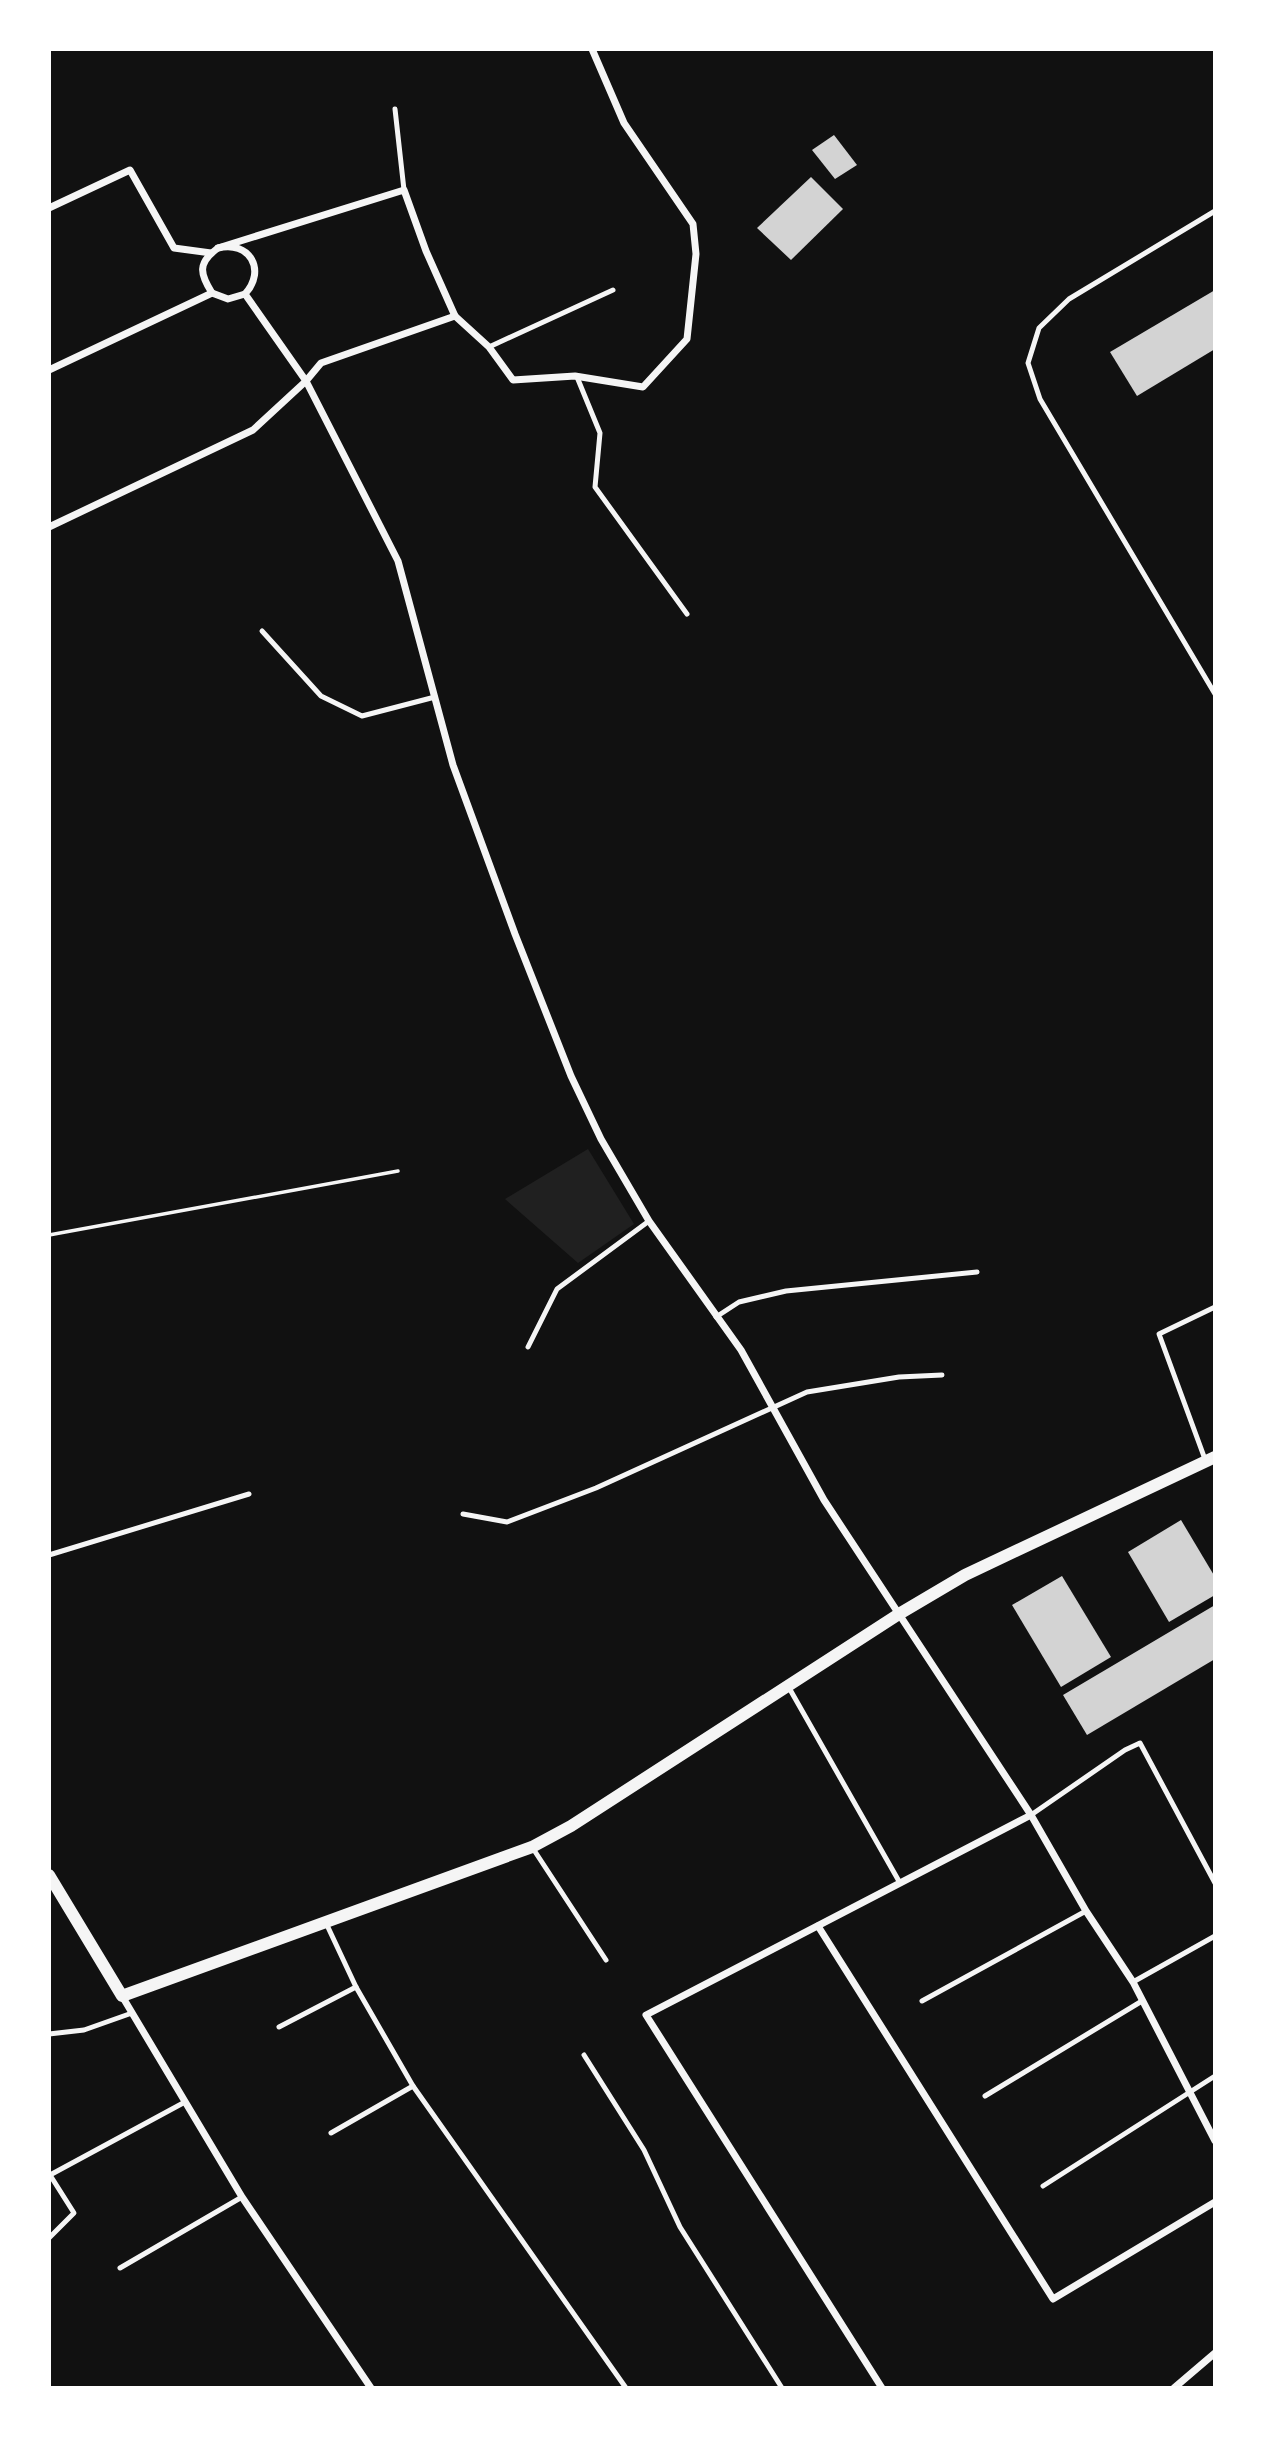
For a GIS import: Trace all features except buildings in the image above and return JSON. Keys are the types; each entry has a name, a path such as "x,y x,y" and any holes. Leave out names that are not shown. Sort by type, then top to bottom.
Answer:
{"street":[{"path":"49,208 130,170 174,248 214,251 235,247 243,250 254,263 254,280 245,294 228,299 212,293 202,278 202,269 214,251 404,190 426,251 455,316 489,347 513,380 577,377 643,387 687,339 696,254 693,224 624,123 592,49"},
{"path":"49,370 212,293"},
{"path":"245,294 306,381 398,561 458,778 571,1076 601,1139 649,1221 741,1350 824,1500 1031,1815 1086,1911 1133,1982 1215,2141"},
{"path":"49,527 253,430 306,381 321,363 455,316"},
{"path":"122,1996 533,1847 571,1826 899,1614 965,1576 1210,1460"},
{"path":"882,2388 646,2015 1031,1815"},
{"path":"49,1875 242,2197 371,2388"},
{"path":"818,1926 1053,2299 1215,2202"},
{"path":"1174,2388 1215,2353"}],"lane":[{"path":"395,109 404,190"},
{"path":"1215,211 1069,299 1039,328 1028,363 1040,400 1215,694"},
{"path":"489,347 613,290"},
{"path":"577,377 600,433 594,487 687,614"},
{"path":"262,631 321,696 362,716 435,697"},
{"path":"528,1347 557,1289 649,1221"},
{"path":"716,1317 739,1302 786,1291 977,1272"},
{"path":"1210,1460 1159,1334 1215,1307"},
{"path":"463,1514 507,1522 596,1488 807,1392 899,1377 942,1374"},
{"path":"49,1555 249,1494"},
{"path":"788,1686 900,1883"},
{"path":"1031,1815 1125,1750 1140,1743 1215,1883"},
{"path":"533,1847 606,1960"},
{"path":"922,2001 1086,1911"},
{"path":"326,1923 356,1987 413,2085 626,2388"},
{"path":"1133,1982 1215,1936"},
{"path":"279,2026 356,1987"},
{"path":"985,2096 1142,2001"},
{"path":"49,2034 84,2030 132,2013"},
{"path":"584,2055 645,2150 680,2227 782,2388"},
{"path":"1042,2186 1215,2076"},
{"path":"331,2133 413,2085"},
{"path":"49,2238 74,2213 50,2175 185,2102"},
{"path":"120,2268 242,2197"}],"path":[{"path":"49,1235 398,1171"}],"shaded area":[{"path":"588,1149 634,1224 578,1263 505,1199"}]}
